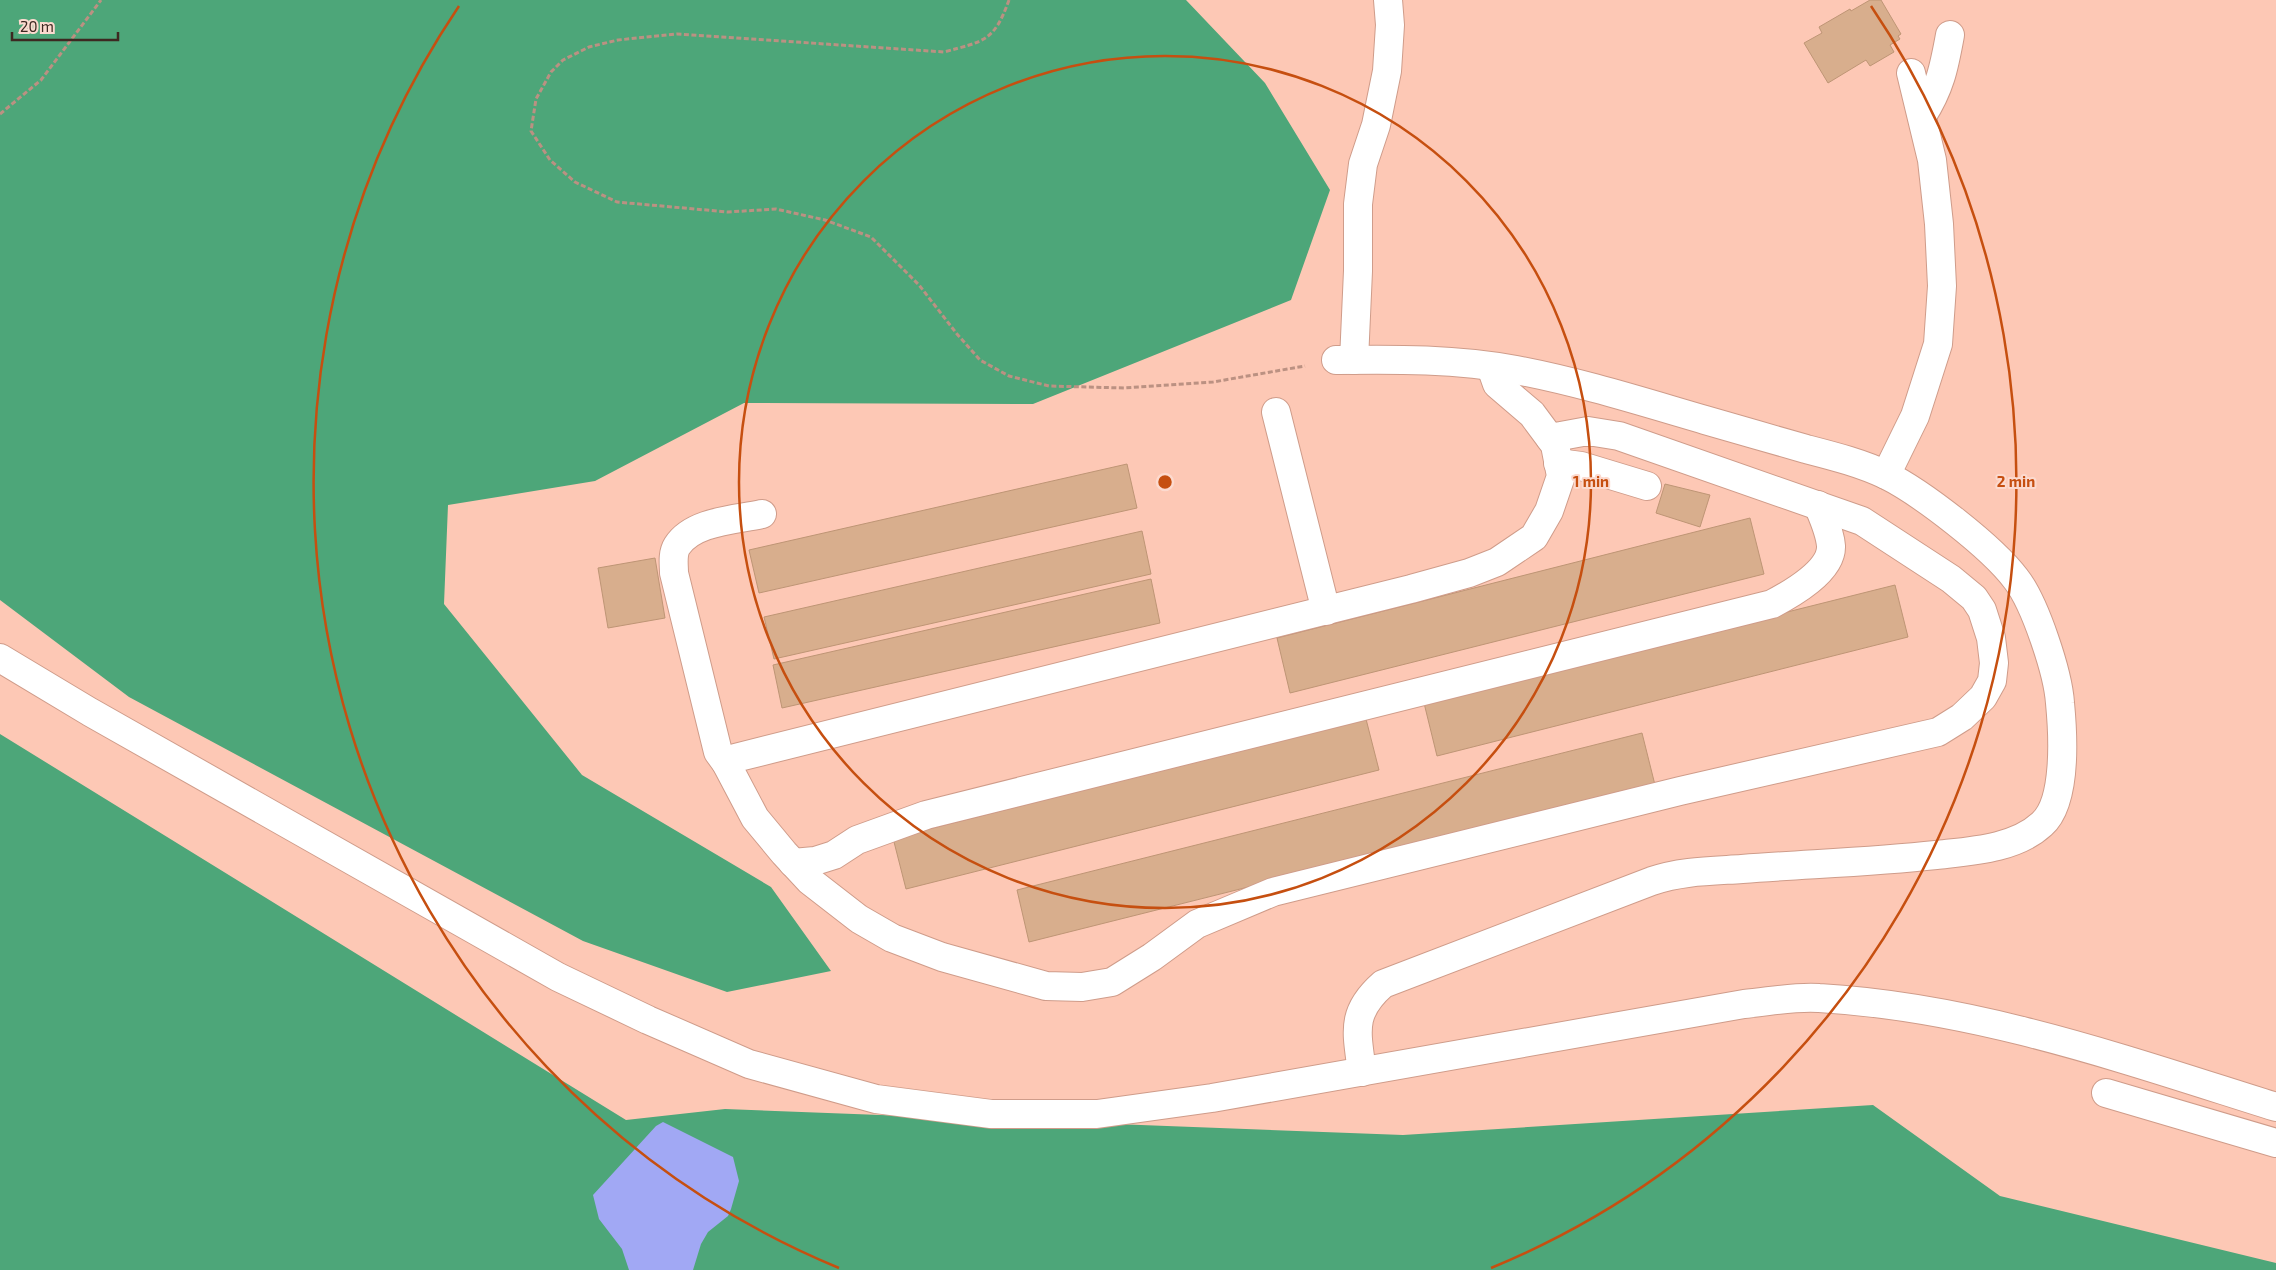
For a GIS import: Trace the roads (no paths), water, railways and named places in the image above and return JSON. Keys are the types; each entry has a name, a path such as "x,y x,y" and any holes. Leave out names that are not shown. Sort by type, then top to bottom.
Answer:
{"street":[{"path":"1362,1072 1357,1034 1360,1010 1383,984 1652,880 1672,874 1799,864 1880,861 1979,850 2018,839 2042,824 2052,810 2058,786 2063,738 2060,692 2038,622 2017,580 1985,548 1933,505 1886,475 1844,459 1594,388 1515,370 1420,359 1345,360 1358,271 1358,204 1363,164 1376,125 1387,71 1390,25 1388,0"},
{"path":"1922,116 1936,94 1945,64 1950,35"},
{"path":"1886,475 1915,416 1938,344 1942,286 1939,224 1932,160 1911,73"},
{"path":"726,763 735,758 1326,610 1452,577 1497,562 1534,537 1552,502 1560,476 1554,451 1532,414 1497,384 1491,367"},
{"path":"1276,412 1326,610"},
{"path":"762,514 691,532 676,547 674,557 674,573 718,752 726,763 755,818 810,880 859,919 892,938 942,957 1046,986 1082,987 1112,982 1152,957 1197,924 1272,892 1680,790 1938,732 1962,717 1983,698 1992,681 1994,663 1991,638 1982,610 1974,598 1951,580 1862,521 1619,436 1588,431 1554,451"},
{"path":"1554,451 1581,466 1647,486"},
{"path":"793,863 815,861 834,855 857,840 926,816 1772,604 1794,593 1825,564 1831,547 1818,505"},
{"path":"0,658 90,712 558,978 749,1064 876,1099 991,1114 1097,1114 1212,1098 1744,1004 1818,997 1904,1007 1984,1021 2072,1043 2276,1107"},
{"path":"2106,1093 2276,1143"}],"water":[{"path":"663,1122 733,1157 739,1181 728,1216 708,1232 701,1244 693,1270 629,1270 622,1249 599,1219 593,1195 656,1126"}]}
